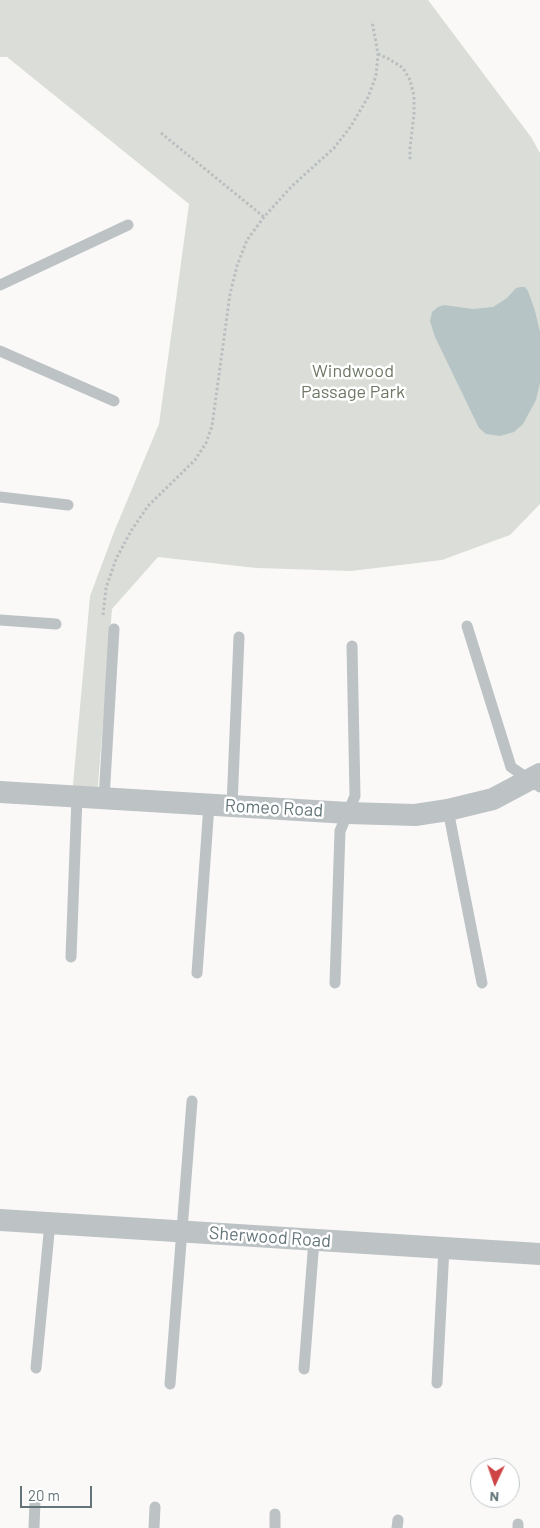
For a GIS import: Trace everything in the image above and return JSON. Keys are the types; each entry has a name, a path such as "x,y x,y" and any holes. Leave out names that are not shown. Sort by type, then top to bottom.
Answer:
{"street":[{"name":"Romeo Road","path":"0,792 348,813 415,815 448,810 493,799 537,781"},
{"name":"Sherwood Road","path":"0,1220 540,1254"}],"lane":[{"path":"0,285 128,224"},
{"path":"0,351 114,401"},
{"path":"0,497 68,505"},
{"path":"0,620 56,624"},
{"path":"467,626 510,768 537,781"},
{"path":"104,799 114,629"},
{"path":"232,806 239,637"},
{"path":"335,983 340,831 355,796 352,646"},
{"path":"70,957 77,797"},
{"path":"197,973 208,805"},
{"path":"448,810 482,983"},
{"path":"170,1384 192,1101"},
{"path":"36,1368 50,1223"},
{"path":"304,1369 314,1240"},
{"path":"437,1383 444,1248"},
{"path":"34,1528 36,1501"},
{"path":"154,1528 155,1507"},
{"path":"275,1514 275,1528"}],"path":[{"path":"102,621 106,588 116,559 131,530 148,506 195,460 206,443 212,426 230,294 236,266 247,240 264,217 292,186 334,148 351,126 368,97 376,76 378,54 372,21"},
{"path":"378,54 403,68 410,80 414,96 410,161"},
{"path":"161,133 264,217"}],"green space":[{"name":"Windwood Passage Park","path":"0,0 428,0 531,137 540,153 540,504 510,535 442,560 351,571 256,568 158,557 112,609 97,798 72,796 90,596 114,532 159,424 189,204 7,57 0,57"}],"shaded area":[{"path":"525,287 528,291 540,332 540,383 536,400 523,424 514,432 500,436 486,434 479,428 435,337 430,321 432,312 444,305 473,309 493,307 507,298 516,288"}]}
